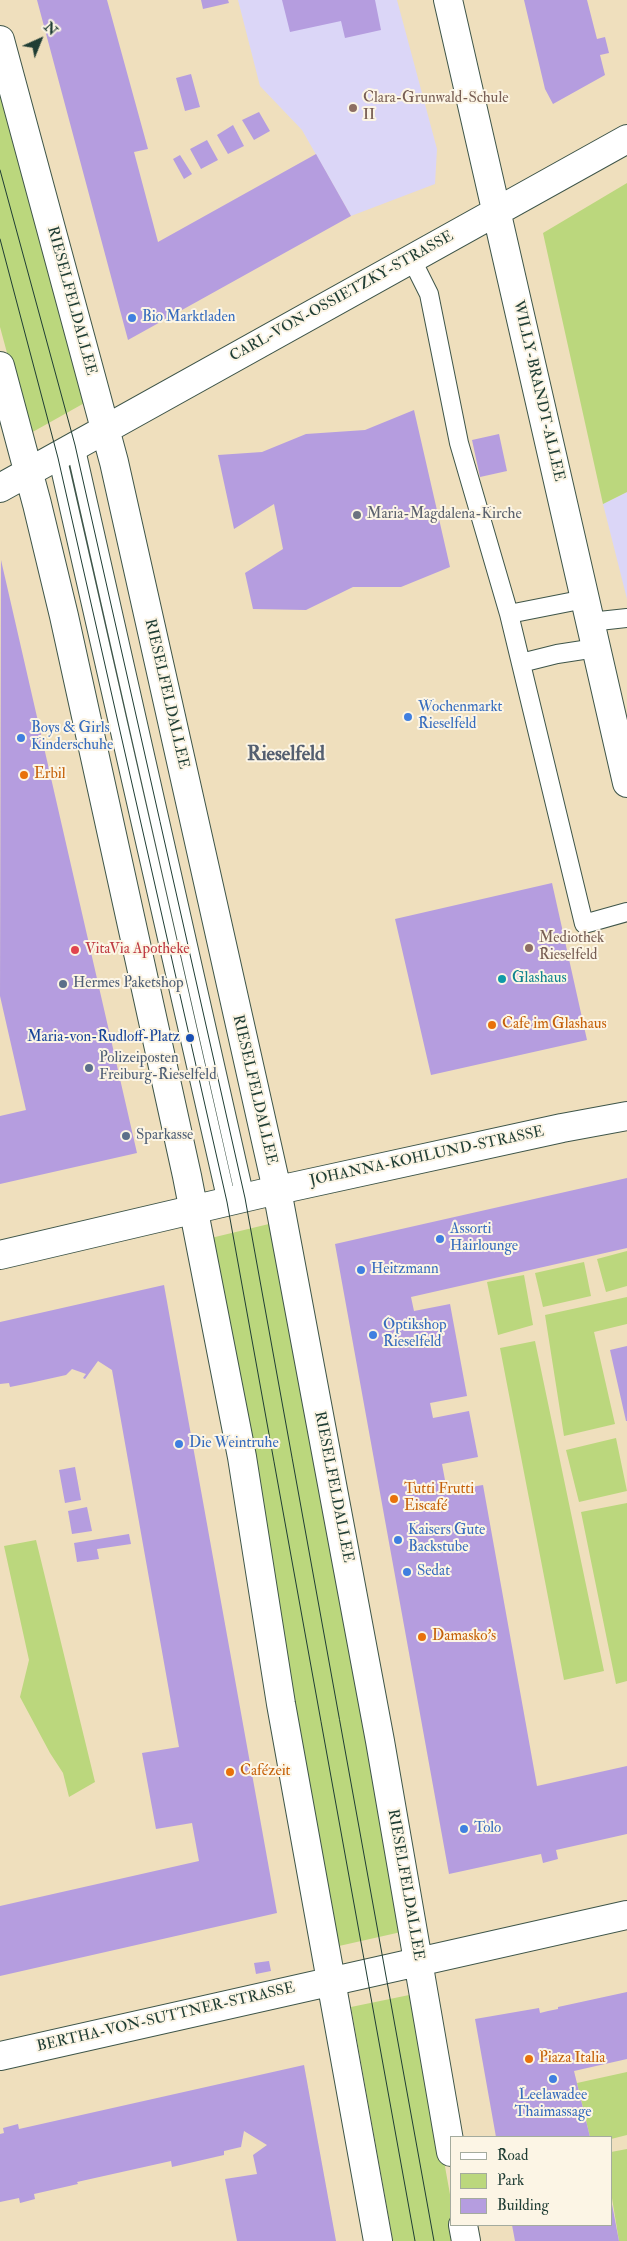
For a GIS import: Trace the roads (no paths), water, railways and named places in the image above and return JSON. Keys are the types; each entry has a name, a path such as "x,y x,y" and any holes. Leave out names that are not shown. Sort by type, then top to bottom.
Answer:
{"street":[{"name":"WILLY-BRANDT-ALLEE","path":"448,0 498,210 627,783"},
{"name":"RIESELFELDALLEE","path":"0,40 105,428 277,1190 340,1519 450,2146"},
{"name":"CARL-VON-OSSIETZKY-STRASSE","path":"0,488 627,139"},
{"path":"0,366 64,616 194,1211 242,1457 281,1704 378,2241"},
{"name":"JOHANNA-KOHLUND-STRASSE","path":"0,1256 277,1190 562,1128 627,1116"},
{"name":"BERTHA-VON-SUTTNER-STRASSE","path":"0,2056 627,1915"},
{"path":"463,2226 466,2241"}],"lane":[{"path":"411,258 429,294 460,443 509,614 584,924 627,912"},
{"path":"66,450 236,1200"},
{"path":"509,614 591,623 627,618"},
{"path":"521,662 557,654 591,623"}],"tram line":[{"path":"0,170 75,445 245,1198 434,2241"},
{"path":"0,239 58,458 227,1202 415,2241"}],"place":[{"name":"Clara-Grunwald-Schule II","path":"353,108"},
{"name":"Bio Marktladen","path":"132,318"},
{"name":"Maria-Magdalena-Kirche","path":"357,515"},
{"name":"Wochenmarkt Rieselfeld","path":"408,717"},
{"name":"Boys & Girls Kinderschuhe","path":"21,738"},
{"name":"Erbil","path":"24,775"},
{"name":"Mediothek Rieselfeld","path":"529,948"},
{"name":"VitaVia Apotheke","path":"75,950"},
{"name":"Glashaus","path":"502,979"},
{"name":"Hermes Paketshop","path":"63,984"},
{"name":"Cafe im Glashaus","path":"492,1025"},
{"name":"Maria-von-Rudloff-Platz","path":"190,1038"},
{"name":"Polizeiposten Freiburg-Rieselfeld","path":"89,1068"},
{"name":"Sparkasse","path":"126,1136"},
{"name":"Assorti Hairlounge","path":"440,1239"},
{"name":"Heitzmann","path":"361,1270"},
{"name":"Optikshop Rieselfeld","path":"373,1335"},
{"name":"Die Weintruhe","path":"179,1444"},
{"name":"Tutti Frutti Eiscafé","path":"394,1499"},
{"name":"Kaisers Gute Backstube","path":"398,1540"},
{"name":"Sedat","path":"407,1572"},
{"name":"Damasko's","path":"422,1637"},
{"name":"Cafézeit","path":"230,1772"},
{"name":"Tolo","path":"464,1829"},
{"name":"Piaza Italia","path":"529,2059"},
{"name":"Leelawadee Thaimassage","path":"553,2079"}],"district":[{"name":"Rieselfeld","path":"286,756"}]}
